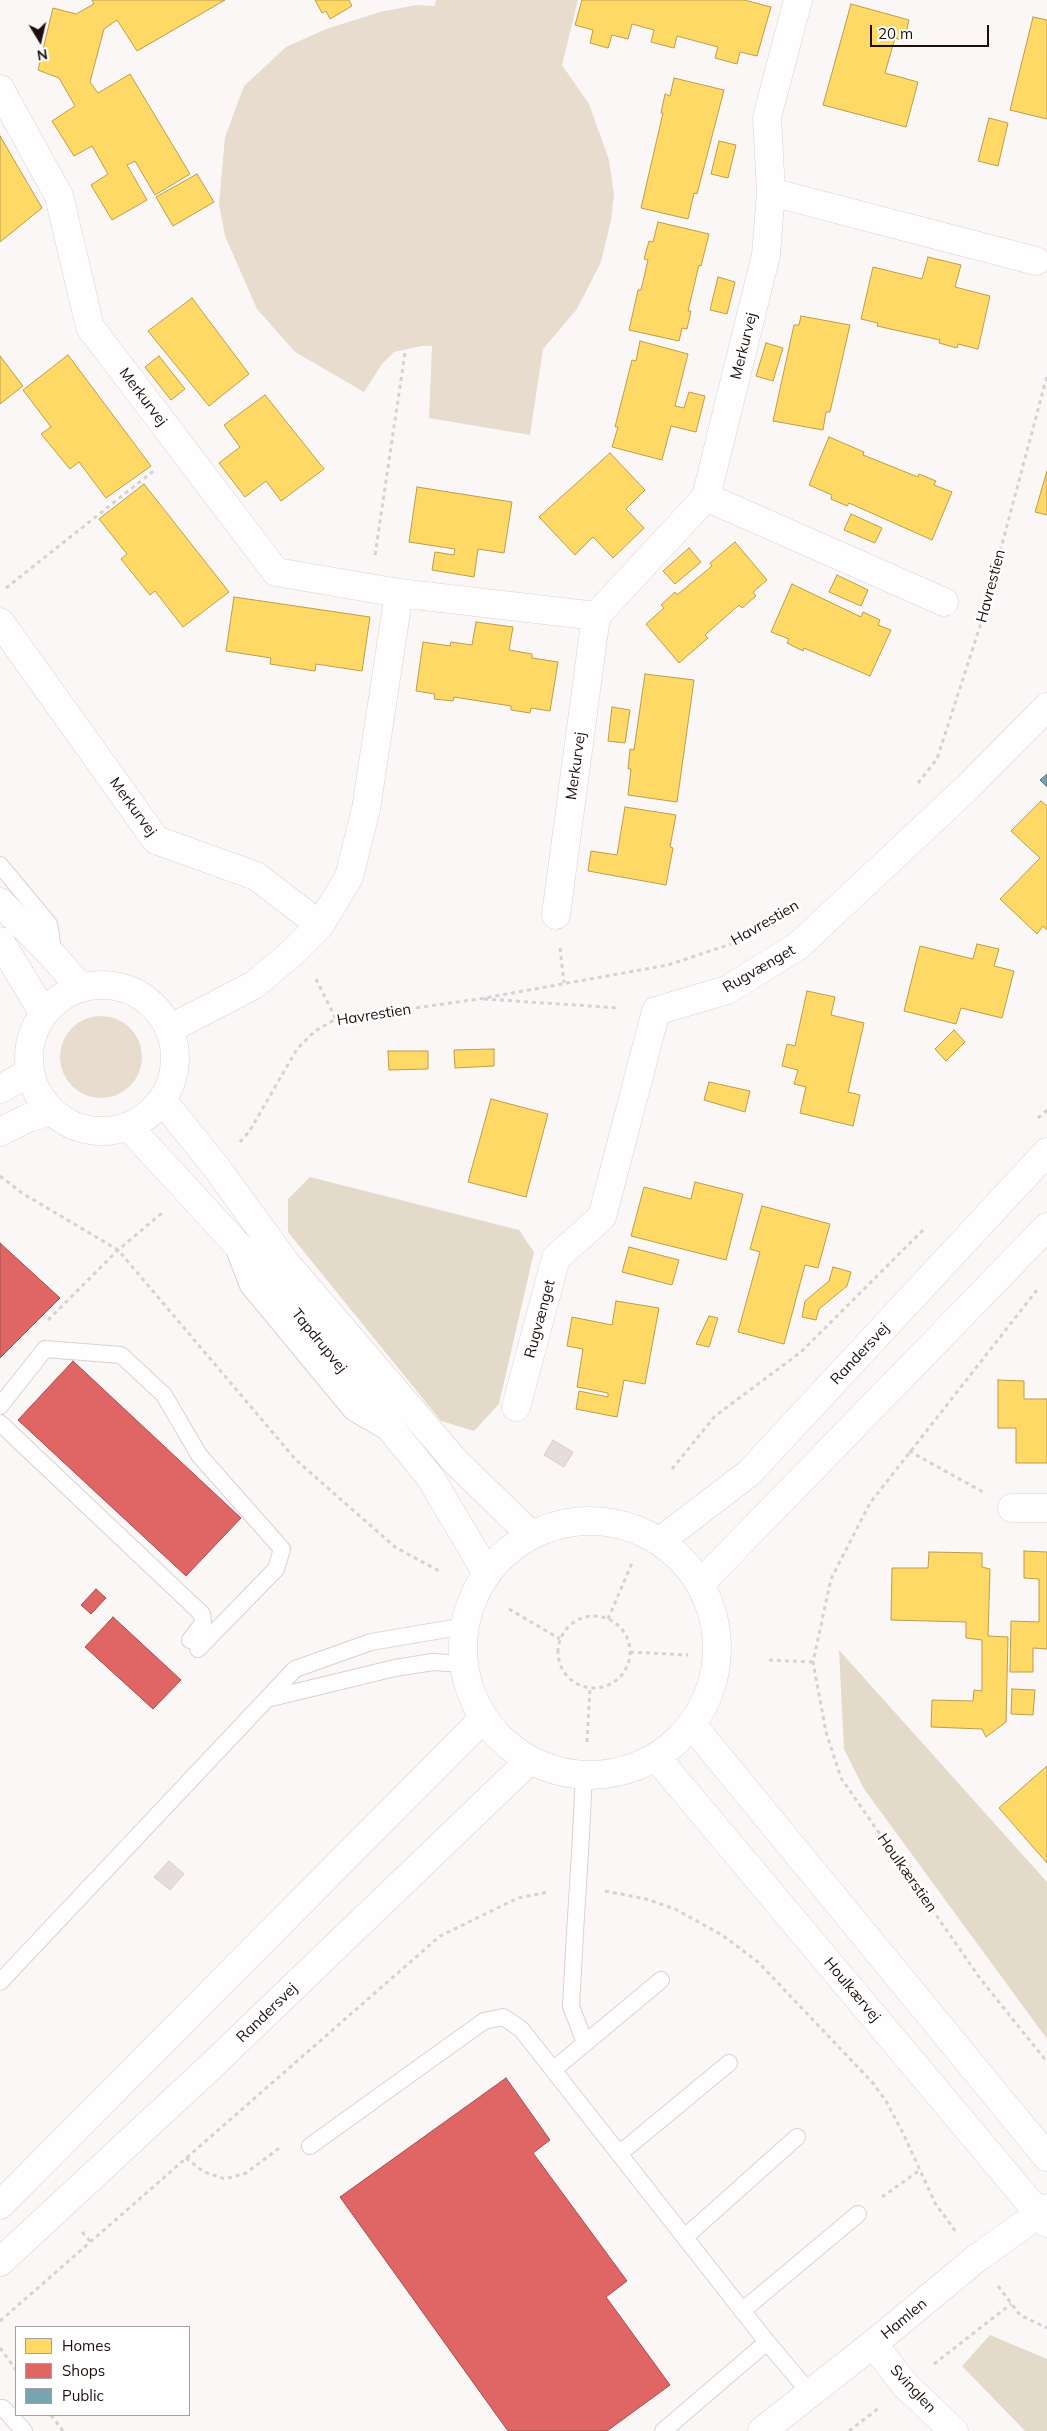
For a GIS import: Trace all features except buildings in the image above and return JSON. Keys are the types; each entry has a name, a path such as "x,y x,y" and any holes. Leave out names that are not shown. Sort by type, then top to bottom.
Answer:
{"street":[{"name":"Merkurvej","path":"556,916 596,616 706,497 766,255 771,192 768,117 798,0"},
{"name":"Merkurvej","path":"0,89 59,196 90,327 276,572 399,593 596,616"},
{"path":"771,192 1036,261"},
{"path":"706,497 944,602"},
{"path":"169,1029 254,985 292,953 320,926 349,877 366,809 399,593"},
{"name":"Merkurvej","path":"0,622 156,840 256,876 320,926"},
{"name":"Rugvænget","path":"516,1407 556,1258 602,1217 656,1011 728,990 798,946 969,786 1047,707"},
{"path":"0,902 54,957 81,988"},
{"path":"0,941 44,1014"},
{"path":"102,985 123,988 136,994 158,1010 169,1029 174,1046 175,1065 171,1084 162,1100 147,1116 128,1126 108,1131 87,1130 68,1123 51,1111 38,1094 30,1072 31,1041 44,1014 55,1003 81,988 102,985"},
{"path":"0,1089 30,1072"},
{"name":"Tapdrupvej","path":"162,1100 216,1167 285,1262 454,1460 531,1535"},
{"path":"0,1132 28,1118 51,1111"},
{"name":"Tapdrupvej","path":"128,1126 265,1275 430,1477 487,1573"},
{"name":"Randersvej","path":"660,1541 750,1473 1047,1152"},
{"path":"700,1583 1047,1227"},
{"path":"1012,1508 1047,1508"},
{"path":"596,1520 630,1526 660,1541 683,1560 700,1583 715,1618 718,1656 710,1692 692,1725 675,1743 656,1757 631,1769 605,1774 584,1775 553,1770 530,1760 504,1742 484,1718 471,1692 464,1664 465,1626 469,1607 487,1573 507,1551 531,1535 563,1524 596,1520"},
{"path":"1,2203 484,1718"},
{"path":"692,1725 1047,2157"},
{"name":"Houlkærvej","path":"656,1757 1045,2215"},
{"name":"Randersvej","path":"0,2262 208,2070 530,1760"},
{"name":"Hamlen","path":"762,2431 873,2344 977,2258 1045,2215"},
{"name":"Svinglen","path":"873,2344 906,2386 954,2431"}],"lane":[{"path":"0,865 50,924 54,957"},
{"path":"0,1406 45,1349 121,1355 164,1394 199,1455 282,1549 276,1569 194,1644 203,1623 202,1614 0,1423"},
{"path":"0,1982 295,1669 371,1642 465,1626"},
{"path":"267,1698 395,1668 433,1662 464,1664"},
{"path":"584,1775 571,2006 584,2043"},
{"path":"553,2070 661,1980"},
{"path":"310,2146 484,2021 503,2017 521,2029 742,2311 810,2393"},
{"path":"619,2154 729,2063"},
{"path":"685,2237 797,2137"},
{"path":"742,2311 858,2214"},
{"path":"663,2431 767,2342"},
{"path":"0,2408 4,2408 24,2431"}],"path":[{"path":"370,587 405,353"},
{"name":"Havrestien","path":"915,786 936,759 982,623 1047,376"},
{"path":"0,593 183,448"},
{"name":"Havrestien","path":"216,1167 249,1132 297,1049 315,1031 336,1019 478,999 668,965 737,942"},
{"path":"292,953 309,966 336,1019"},
{"path":"478,999 656,1011"},
{"path":"1033,1124 1047,1110"},
{"path":"0,1176 22,1193 118,1250 296,1460 395,1547 439,1571"},
{"path":"672,1469 715,1416 801,1352 927,1226"},
{"path":"42,1326 118,1250"},
{"path":"769,1660 813,1662 831,1579 870,1503 1041,1285"},
{"path":"909,1451 1012,1508"},
{"path":"608,1619 632,1564"},
{"path":"510,1609 560,1639"},
{"path":"594,1616 608,1619 619,1627 627,1638 630,1652 627,1666 618,1678 605,1686 590,1688 577,1684 566,1676 560,1665 558,1652 560,1639 568,1627 580,1619 594,1616"},
{"path":"630,1652 688,1655"},
{"name":"Houlkærstien","path":"813,1662 826,1732 841,1778 979,1977 1047,2062"},
{"path":"587,1742 590,1688"},
{"path":"600,1890 646,1899 675,1909 722,1936 758,1962 873,2083 886,2101 935,2203 1020,2314 1047,2328"},
{"path":"0,2321 440,1936 518,1898 551,1891"},
{"path":"186,2158 204,2172 225,2179 246,2174 290,2140 310,2146"},
{"path":"858,2214 920,2170"},
{"path":"0,2348 15,2369"},
{"path":"52,2416 63,2431"}],"shaded area":[{"path":"436,0 578,0 562,65 589,104 609,160 614,194 611,220 601,262 577,309 543,349 530,435 429,418 432,346 422,346 394,352 382,364 364,392 295,352 257,309 225,236 219,204 225,137 244,86 286,47 326,29 380,12 416,5 435,6"},
{"path":"101,1016 117,1019 130,1028 139,1041 142,1057 139,1073 130,1086 117,1095 101,1098 85,1095 72,1086 63,1073 60,1057 63,1041 72,1028 85,1019"},
{"path":"310,1177 519,1230 534,1252 499,1404 474,1431 441,1421 288,1232 288,1199"},
{"path":"839,1650 1047,1882 1047,2039 864,1789 844,1749"},
{"path":"990,2335 1047,2359 1047,2431 1025,2431 962,2366"}]}
